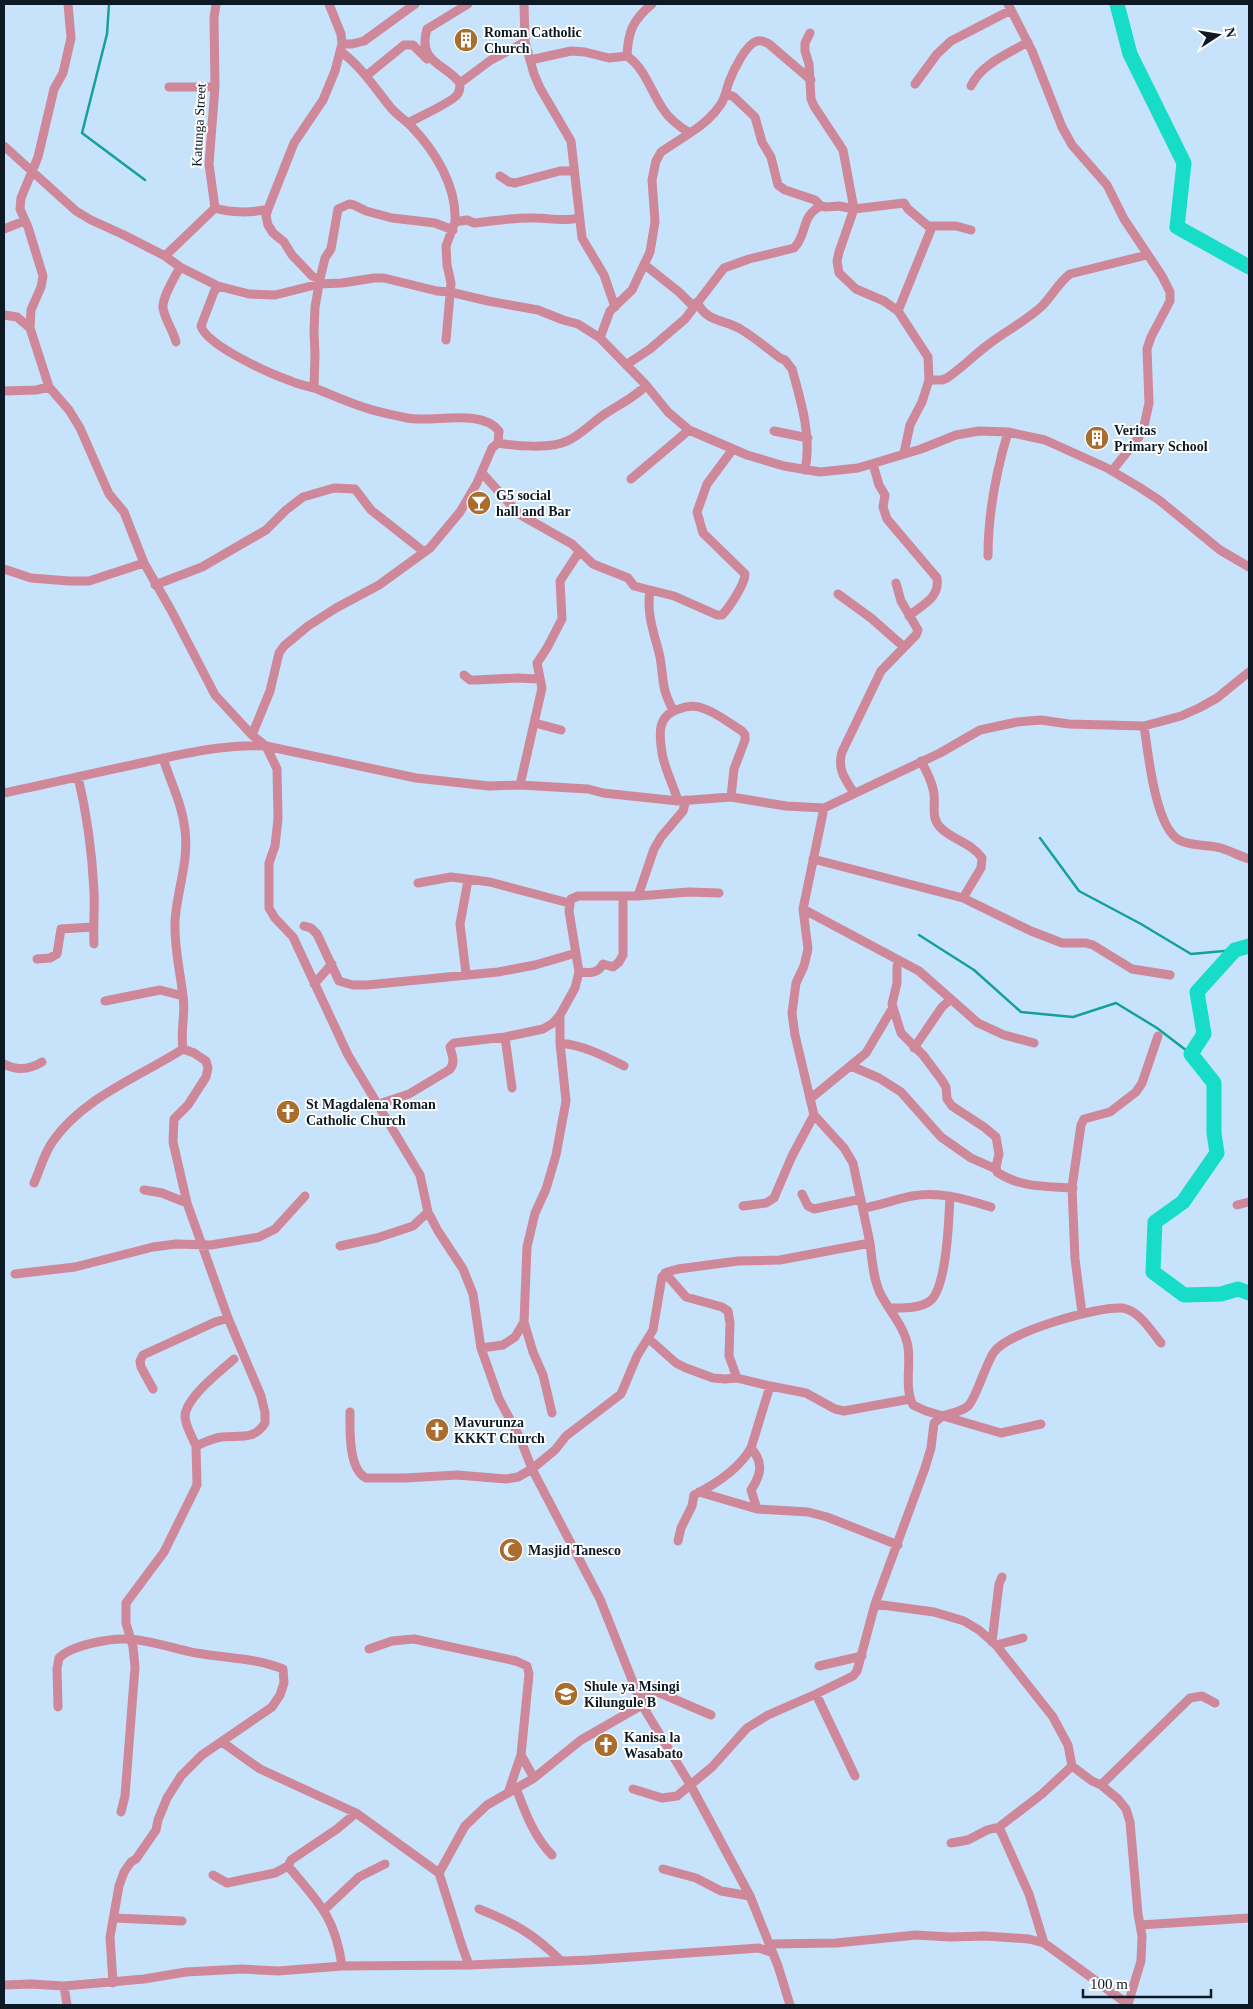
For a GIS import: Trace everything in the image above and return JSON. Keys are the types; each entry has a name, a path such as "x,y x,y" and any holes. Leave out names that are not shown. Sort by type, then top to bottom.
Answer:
{"street":[{"path":"68,4 71,38 63,73 54,89 38,157 21,198 20,209 43,276 41,287 33,305 30,328 49,387 69,410 80,428 109,494 124,512 144,563 216,696 252,735 266,746 277,769 278,818 275,846 269,863 269,908 275,918 293,937 348,1055 420,1175 428,1212 462,1269 474,1294 481,1348 499,1399 520,1438 532,1469 600,1599 642,1705 691,1786 750,1896 773,1953 790,2005"},
{"name":"Katunga Street","path":"215,208 209,164 215,87 214,18 216,4"},
{"path":"319,281 292,255 284,242 273,233 268,225 266,216 294,144 329,90 341,48 339,27 329,4"},
{"path":"341,48 364,41 415,4"},
{"path":"431,60 424,42 427,29 468,4"},
{"path":"524,4 525,42 530,60 540,88 571,141 578,218 582,238 604,275 615,307"},
{"path":"627,56 631,28 652,4"},
{"path":"915,84 937,54 951,41 1009,7 1028,42 1062,127 1072,145 1107,185 1124,219 1162,276 1170,292 1170,301 1151,337 1147,349 1150,385 1149,403 1144,426 1139,437 1112,471"},
{"path":"810,33 805,51 811,99 842,150 854,209 839,252 837,262 839,273 856,289 884,301 898,311 928,357 929,380 922,402 910,424 904,453"},
{"path":"600,338 610,311 632,290 645,265 654,240 655,222 652,180 656,161 661,152 710,118 727,94 728,84 744,54 749,46 756,41 761,40 768,44 810,80"},
{"path":"460,83 491,60 525,42"},
{"path":"971,86 976,76 987,66 1028,42"},
{"path":"366,76 404,45 409,44 413,45 427,59 431,60 460,83"},
{"path":"341,48 393,110 423,139 444,174 453,197 454,226 446,246 447,265 451,283 446,340"},
{"path":"530,60 571,51 585,52 609,58 627,56 634,61 643,74 664,111 671,119 690,133"},
{"path":"408,124 456,96 460,91 460,83"},
{"path":"169,87 215,87"},
{"path":"727,94 734,97 755,117 762,142 771,157 778,185 793,194 815,200 821,206"},
{"path":"4,146 76,211 165,256 180,267 218,286 249,294 275,295 319,281 342,283 384,278 437,291 538,310 578,324 600,338 646,385 668,412 689,430 733,449 784,466 805,470 828,472 873,464 961,434 979,431 1008,432 1045,440 1112,471 1159,500 1220,550 1249,567"},
{"path":"500,176 509,182 515,183 560,170 573,170"},
{"path":"626,365 670,333 696,305 724,268 740,261 794,248 798,244 806,218 810,212 821,206 854,209 904,203 924,224 932,227 950,225 971,230"},
{"path":"314,388 316,354 314,325 319,281 325,258 331,249 336,215 338,209 342,206 349,204 392,218 454,226 467,220 474,223 522,218 571,220 578,218"},
{"path":"165,256 215,208 223,211 246,212 268,209"},
{"path":"4,229 24,221"},
{"path":"898,311 932,227"},
{"path":"929,380 942,380 946,378 986,346 1042,307 1064,278 1070,274 1147,255"},
{"path":"645,265 712,319 730,322 788,364 795,379 808,438 808,457 805,470"},
{"path":"176,342 165,316 163,301 180,267"},
{"path":"218,286 202,326 203,331 210,338 229,352 292,382 314,388 362,407 409,418 436,417 486,421 495,426 499,431 498,443"},
{"path":"4,315 16,317 33,305"},
{"path":"16,317 30,328"},
{"path":"252,735 270,691 279,654 284,646 308,626 336,608 379,585 430,548 460,512 482,473 492,448 498,443 523,445 559,444 567,441 635,395 646,385"},
{"path":"4,392 36,390 49,387"},
{"path":"631,479 689,430"},
{"path":"774,432 808,438"},
{"path":"988,556 988,529 996,475 1008,432"},
{"path":"482,473 519,514 572,544 593,564 628,578 634,586 674,596 722,615 740,589 745,579 745,574 703,533 697,512 707,484 733,449"},
{"path":"873,464 879,485 885,496 883,508 887,519 937,578 938,588 935,595 908,616"},
{"path":"156,585 202,567 266,530 286,510 303,497 334,488 356,490 371,510 424,551"},
{"path":"520,784 542,688 536,663 547,648 562,619 560,581 579,552"},
{"path":"4,569 31,578 69,581 88,580 144,563"},
{"path":"854,793 841,772 839,761 842,752 881,671 916,635 918,630 908,616 896,583"},
{"path":"650,591 650,618 659,654 661,678 665,694 674,710"},
{"path":"838,594 871,618 904,647"},
{"path":"4,793 163,758 242,744 266,746 416,778 490,786 520,784 588,789 603,793 682,801 731,797 786,806 824,808 940,753 980,730 1017,722 1041,720 1068,724 1144,726 1181,716 1199,708 1217,698 1249,672"},
{"path":"464,675 470,680 539,679"},
{"path":"638,896 660,837 683,811 682,801 663,756 660,737 663,719 674,710 690,706 704,708 730,723 745,735 745,740 734,769 731,797"},
{"path":"535,723 561,730"},
{"path":"1144,726 1153,781 1161,814 1171,833 1178,840 1220,848 1249,859"},
{"path":"163,758 182,806 186,832 186,859 175,920 175,943 184,996 185,1014 181,1038 183,1049"},
{"path":"921,761 934,791 933,815 938,825 949,835 976,849 982,858 981,868 964,898"},
{"path":"78,777 87,814 90,843 94,892 94,944"},
{"path":"824,808 803,909 808,949 804,966 796,983 792,1013 795,1035 814,1115 850,1157 862,1204 879,1291 900,1325 908,1346 910,1399 918,1408 1001,1433 1041,1424"},
{"path":"813,859 964,898 1031,931 1062,943 1086,943 1093,945 1132,969 1170,975"},
{"path":"418,883 451,877 490,882 569,904"},
{"path":"466,974 460,924 467,879"},
{"path":"379,1104 409,1094 449,1070 453,1062 450,1047 454,1042 505,1037 543,1029 553,1024 575,988 579,972 569,904 571,899 578,896 638,896 681,892 719,893"},
{"path":"579,972 592,973 600,970 603,964 613,967 619,962 623,955 623,896"},
{"path":"803,909 919,971 978,1023 993,1031 1034,1042"},
{"path":"304,926 311,928 317,934 340,980 353,985 420,981 523,968 576,953"},
{"path":"37,959 50,958 57,954 61,929 94,927"},
{"path":"314,984 332,964"},
{"path":"810,1099 866,1053 892,1009 897,966"},
{"path":"104,1001 160,990 184,996"},
{"path":"914,1048 942,1007 951,999"},
{"path":"892,1009 901,1033 923,1055 946,1087 947,1099 952,1106 984,1127 996,1138 999,1154 996,1169"},
{"path":"552,1413 543,1375 535,1358 524,1322 527,1247 536,1213 546,1189 556,1155 566,1101 560,1044 560,1015"},
{"path":"1082,1313 1074,1240 1073,1188 1074,1169 1082,1121 1084,1118 1110,1112 1140,1088 1158,1036"},
{"path":"505,1037 512,1088"},
{"path":"560,1044 571,1044 584,1048 624,1066"},
{"path":"34,1183 52,1143 74,1118 100,1096 183,1049 194,1053 206,1061 208,1068 206,1077 188,1105 174,1119 173,1142 187,1203 228,1318 261,1396 265,1412 265,1423 255,1433 237,1438 224,1436 211,1439 196,1446"},
{"path":"4,1064 22,1070 32,1068 42,1062"},
{"path":"851,1066 879,1078 901,1092 941,1137 971,1158 996,1169 997,1172 1010,1180 1023,1184 1073,1188"},
{"path":"743,1206 766,1203 774,1198 792,1156 814,1115"},
{"path":"144,1190 162,1193 187,1203"},
{"path":"802,1194 808,1206 812,1208 886,1204 912,1196 935,1193 991,1207"},
{"path":"15,1274 75,1267 153,1247 176,1244 202,1245 259,1237 275,1229 305,1196"},
{"path":"889,1308 916,1307 929,1302 938,1292 946,1251 950,1196"},
{"path":"1237,1205 1249,1202"},
{"path":"340,1246 377,1238 413,1226 428,1212"},
{"path":"350,1412 351,1448 357,1468 362,1476 366,1478 457,1475 506,1479 518,1476 532,1469 555,1450 566,1436 621,1394 638,1356 653,1330 662,1276 665,1273 678,1269 738,1261 780,1260 870,1244"},
{"path":"665,1273 686,1297 722,1307 728,1311 730,1323 729,1356 737,1378"},
{"path":"633,1789 667,1799 676,1796 691,1786 723,1756 747,1728 768,1715 853,1676 857,1671 862,1656 886,1573 925,1468 931,1448 934,1423 942,1416 963,1410 970,1404 984,1370 998,1348 1030,1331 1082,1313 1122,1308 1137,1315 1161,1343"},
{"path":"153,1389 141,1366 140,1361 143,1355 215,1322 228,1318"},
{"path":"481,1348 503,1345 515,1337 524,1322"},
{"path":"648,1339 676,1363 712,1378 737,1378 811,1394 835,1409 844,1410 910,1399"},
{"path":"121,1812 124,1796 134,1667 126,1623 126,1603 164,1552 197,1485 196,1446 188,1429 185,1416 186,1410 197,1394 234,1359"},
{"path":"678,1541 680,1528 690,1511 694,1495 726,1475 746,1457 751,1448 770,1386"},
{"path":"751,1448 757,1455 760,1472 751,1490 757,1509"},
{"path":"699,1492 757,1509 817,1514 898,1545"},
{"path":"994,1644 999,1584 1002,1576"},
{"path":"769,1944 836,1943 916,1935 1029,1939 1044,1943 1129,2005 1141,1961 1142,1936 1130,1822 1126,1809 1101,1784 1092,1781 1072,1766 1068,1745 1053,1717 994,1644 979,1630 964,1621 934,1612 876,1604"},
{"path":"58,1707 57,1669 60,1656 95,1643 130,1638 197,1653 270,1664 284,1669 282,1689 272,1707 202,1754 174,1785 162,1810 156,1830 136,1859 131,1862 124,1872 119,1886 110,1949 113,1982"},
{"path":"994,1644 1023,1638"},
{"path":"369,1648 392,1641 414,1639 524,1665 529,1669 521,1755 512,1790 534,1831 552,1856"},
{"path":"819,1666 862,1656"},
{"path":"439,1873 465,1826 494,1800 534,1778 581,1740 642,1705 649,1691 652,1690 711,1716"},
{"path":"816,1694 855,1776"},
{"path":"1101,1784 1190,1698 1202,1696 1215,1702"},
{"path":"222,1742 260,1769 356,1813 400,1842 439,1873 462,1946 470,1965"},
{"path":"521,1755 534,1778"},
{"path":"950,1843 968,1840 987,1830 999,1827 1042,1794 1072,1766"},
{"path":"213,1875 227,1883 275,1873 288,1866 291,1860 337,1829 356,1813"},
{"path":"999,1827 1029,1894 1044,1943"},
{"path":"324,1910 359,1877 385,1864"},
{"path":"288,1866 303,1881 324,1910 336,1933 342,1966"},
{"path":"663,1869 696,1878 721,1891 750,1896"},
{"path":"479,1909 520,1926 561,1961"},
{"path":"114,1918 182,1921"},
{"path":"1140,1925 1249,1918"},
{"path":"4,1985 64,1986 113,1982 186,1972 242,1969 278,1971 342,1966 470,1965 759,1948 773,1953"},
{"path":"64,1986 67,2005"}],"waterway":[{"path":"109,4 107,34 82,133 145,180"},
{"path":"1117,4 1130,54 1184,163 1177,227 1249,267"},
{"path":"1040,838 1079,891 1141,924 1191,954 1235,950"},
{"path":"919,935 974,970 1021,1012 1073,1017 1116,1003 1157,1028 1191,1054"},
{"path":"1249,946 1235,950 1197,992 1204,1034 1191,1054 1214,1083 1214,1133 1217,1153 1183,1202 1155,1222 1153,1272 1184,1295 1221,1294 1238,1289 1249,1293"}],"place":[{"name":"Roman Catholic Church","path":"466,40"},
{"name":"Veritas Primary School","path":"1097,438"},
{"name":"G5 social hall and Bar","path":"479,503"},
{"name":"St Magdalena Roman Catholic Church","path":"288,1112"},
{"name":"Mavurunza KKKT Church","path":"437,1430"},
{"name":"Masjid Tanesco","path":"511,1550"},
{"name":"Shule ya Msingi Kilungule B","path":"566,1694"},
{"name":"Kanisa la Wasabato","path":"606,1745"}]}
